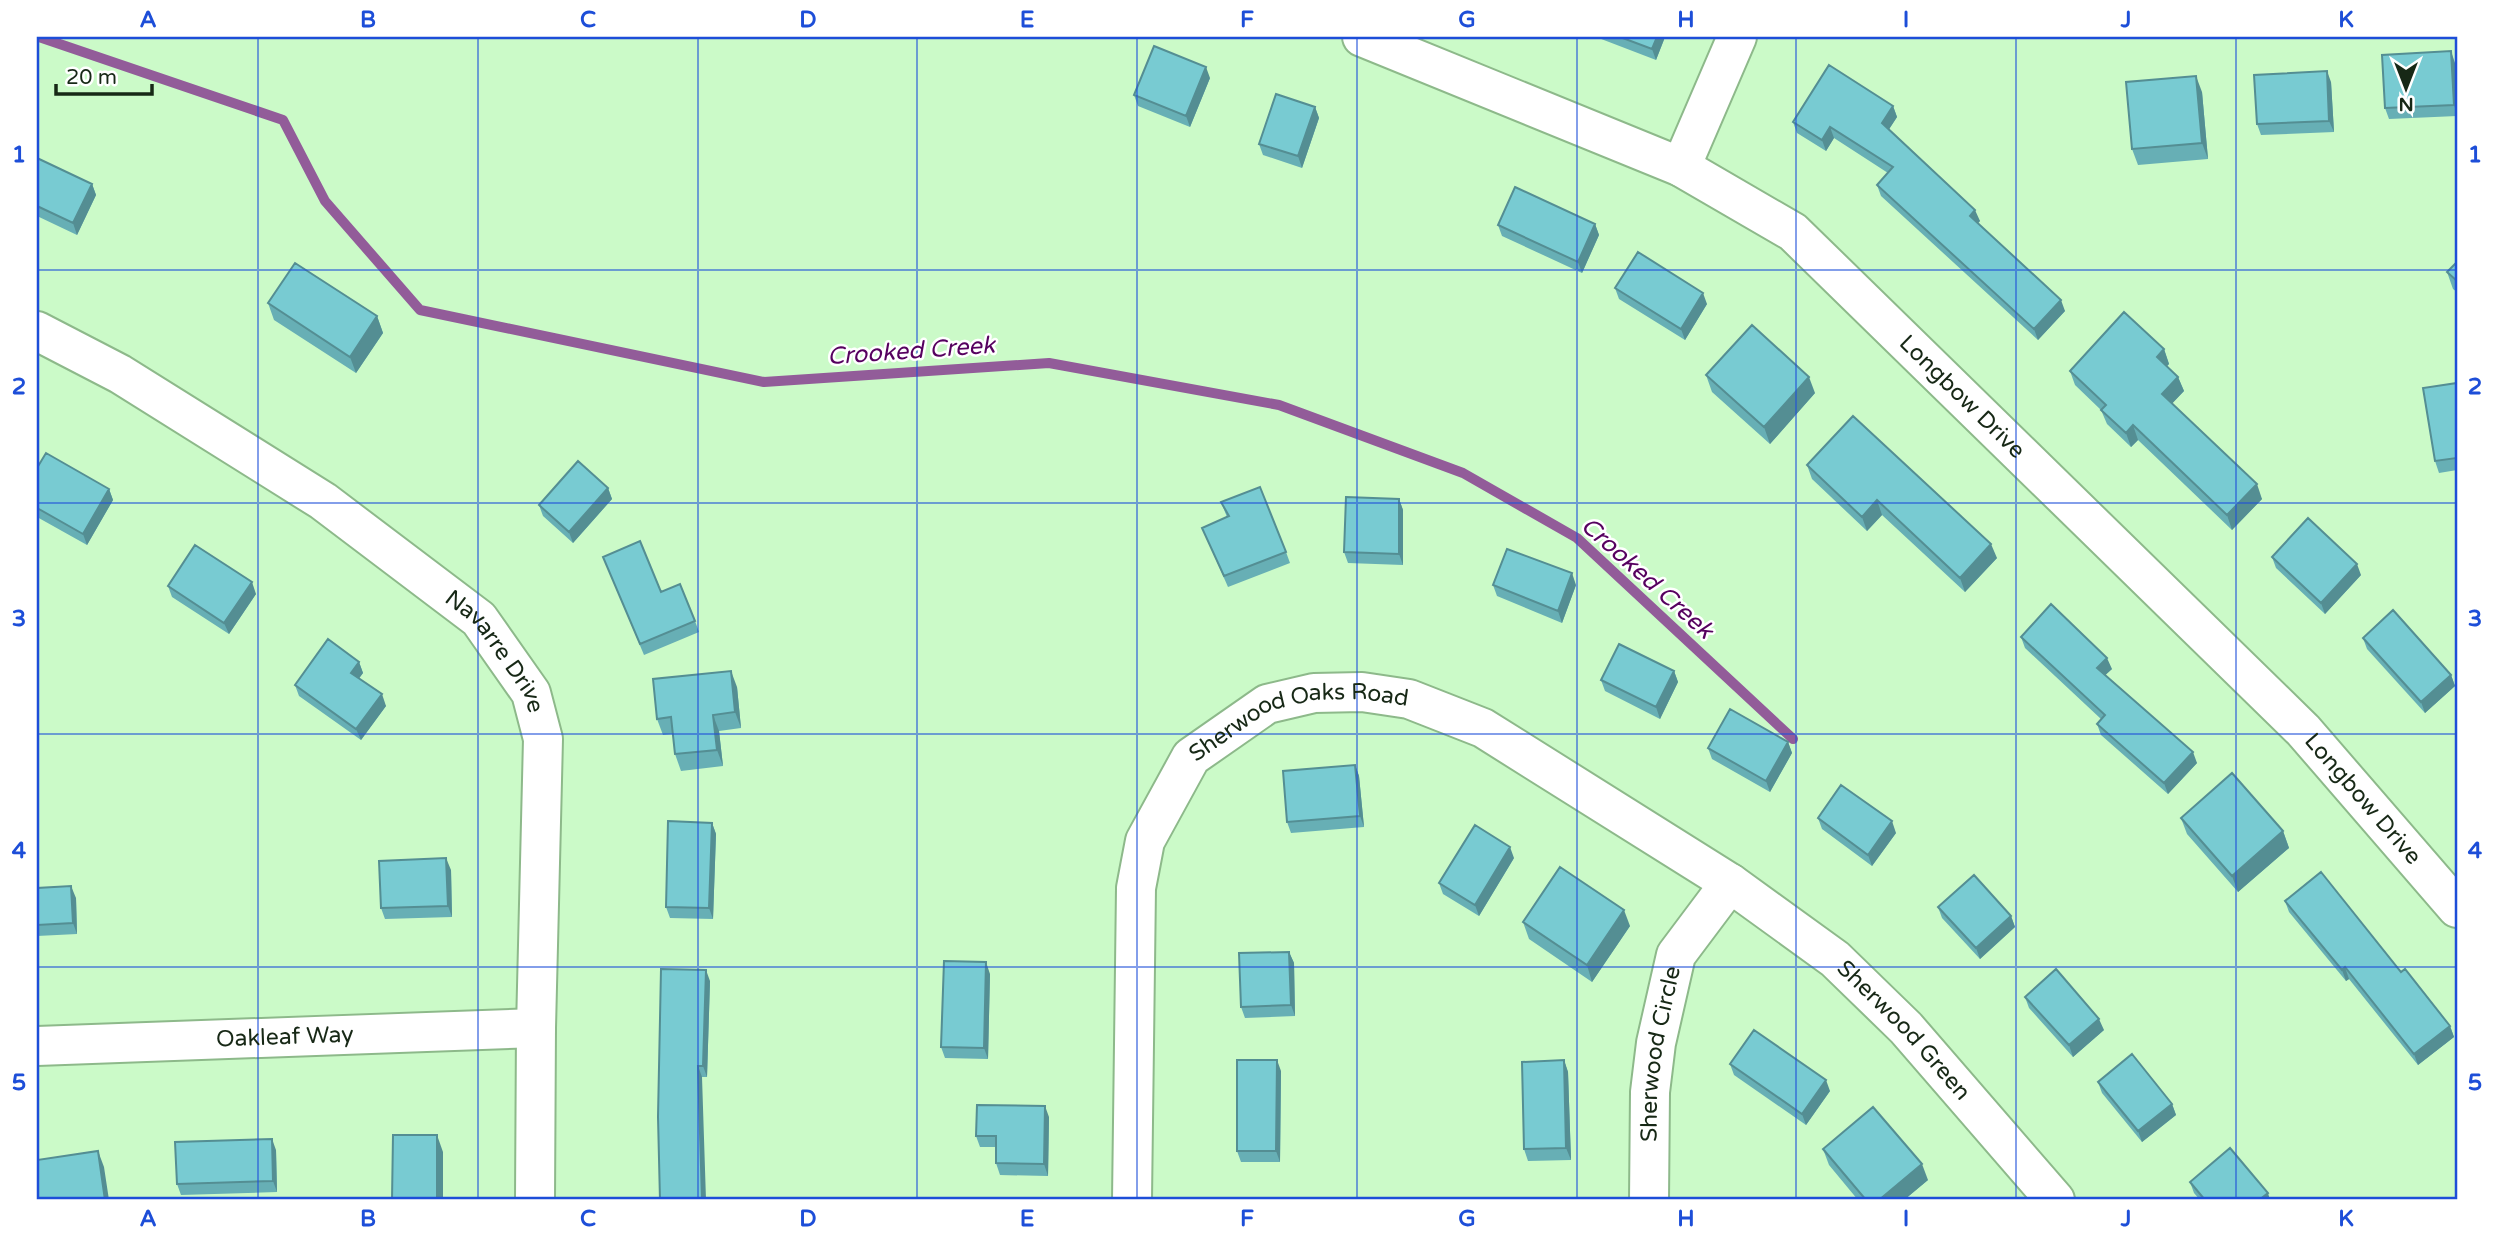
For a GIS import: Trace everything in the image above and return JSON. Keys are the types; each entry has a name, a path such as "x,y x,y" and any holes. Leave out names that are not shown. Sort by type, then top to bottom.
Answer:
{"street":[{"name":"Longbow Drive","path":"1362,37 1681,167 1793,232 2303,730 2457,908"},
{"path":"1681,167 1737,37"},
{"name":"Navarre Drive","path":"37,331 120,374 323,502 479,619 531,693 543,739 535,1200"},
{"name":"Sherwood Oaks Road","path":"1132,1200 1136,888 1145,841 1191,757 1267,704 1314,693 1338,692 1362,692 1409,699 1483,728 1730,883"},
{"name":"Sherwood Circle","path":"1649,1200 1650,1091 1656,1043 1676,955 1730,883"},
{"name":"Sherwood Green","path":"1730,883 1835,959 1906,1028 2055,1200"},
{"name":"Oakleaf Way","path":"37,1046 536,1028"}],"building":[{"path":"1620,37 1657,37 1652,49"},
{"path":"1154,46 1206,67 1186,116 1134,95"},
{"path":"2451,51 2454,105 2385,108 2382,55"},
{"path":"1829,65 1893,106 1882,123 1975,210 1970,216 2061,300 2034,329 1877,185 1893,167 1830,127 1822,140 1793,122"},
{"path":"2327,71 2329,121 2257,124 2254,75"},
{"path":"2196,76 2202,143 2132,149 2126,82"},
{"path":"1276,94 1315,107 1298,156 1259,144"},
{"path":"37,158 92,184 73,223 37,206"},
{"path":"1515,187 1595,224 1578,262 1498,225"},
{"path":"1638,252 1703,293 1681,329 1615,288"},
{"path":"2457,262 2457,281 2447,272"},
{"path":"295,263 377,316 350,357 268,303"},
{"path":"2124,312 2164,349 2157,357 2178,377 2162,394 2257,484 2227,515 2133,425 2126,433 2101,410 2106,405 2070,371"},
{"path":"1752,325 1809,377 1764,427 1706,375"},
{"path":"2457,383 2457,458 2435,461 2423,388"},
{"path":"1853,416 1991,544 1960,578 1877,500 1862,517 1807,465"},
{"path":"46,453 109,489 83,534 37,508 37,468"},
{"path":"578,461 608,488 569,532 539,505"},
{"path":"1260,487 1286,552 1224,576 1202,528 1229,516 1221,502"},
{"path":"1346,497 1399,499 1399,554 1344,552"},
{"path":"2308,518 2357,564 2321,603 2272,557"},
{"path":"640,541 661,592 680,584 695,621 640,644 603,557"},
{"path":"195,545 252,582 224,623 168,586"},
{"path":"1507,549 1572,573 1558,611 1493,585"},
{"path":"2051,604 2107,658 2097,668 2193,752 2164,783 2097,724 2105,715 2021,637"},
{"path":"2393,610 2451,675 2421,702 2363,638"},
{"path":"328,639 359,662 351,673 382,694 356,729 295,685"},
{"path":"1619,644 1674,671 1656,707 1601,680"},
{"path":"731,671 735,712 713,715 717,750 675,754 671,717 657,719 653,679"},
{"path":"1730,709 1788,742 1766,781 1708,748"},
{"path":"1355,765 1360,816 1287,822 1283,771"},
{"path":"2232,773 2283,831 2232,876 2181,818"},
{"path":"1841,785 1892,821 1868,855 1818,818"},
{"path":"668,821 712,823 709,908 666,907"},
{"path":"1475,825 1510,847 1475,905 1439,883"},
{"path":"446,858 448,906 381,908 379,861"},
{"path":"1560,867 1624,910 1587,965 1523,922"},
{"path":"2321,872 2401,972 2405,969 2450,1026 2414,1054 2345,967 2342,970 2285,901"},
{"path":"1974,875 2011,916 1976,948 1938,907"},
{"path":"71,886 73,923 37,925 37,888"},
{"path":"1289,952 1291,1005 1241,1007 1239,953"},
{"path":"944,961 986,962 984,1048 941,1047"},
{"path":"661,969 706,970 703,1066 698,1066 702,1200 660,1200 658,1117"},
{"path":"2056,969 2099,1019 2069,1045 2025,997"},
{"path":"1754,1030 1826,1080 1802,1114 1730,1064"},
{"path":"2132,1054 2172,1104 2138,1131 2098,1082"},
{"path":"1237,1060 1277,1060 1276,1151 1237,1151"},
{"path":"1564,1060 1566,1148 1524,1149 1522,1062"},
{"path":"977,1105 1045,1106 1044,1164 996,1163 996,1136 976,1136"},
{"path":"1873,1107 1922,1164 1879,1200 1866,1200 1823,1149"},
{"path":"393,1135 437,1135 437,1200 392,1200"},
{"path":"272,1139 273,1181 177,1184 175,1142"},
{"path":"2230,1148 2268,1193 2259,1200 2205,1200 2190,1182"},
{"path":"98,1151 105,1200 37,1200 37,1160"}],"waterway":[{"name":"Crooked Creek","path":"39,37 283,120 325,201 420,310 764,382 1049,363 1279,405 1463,473 1577,538 1793,739"}]}
